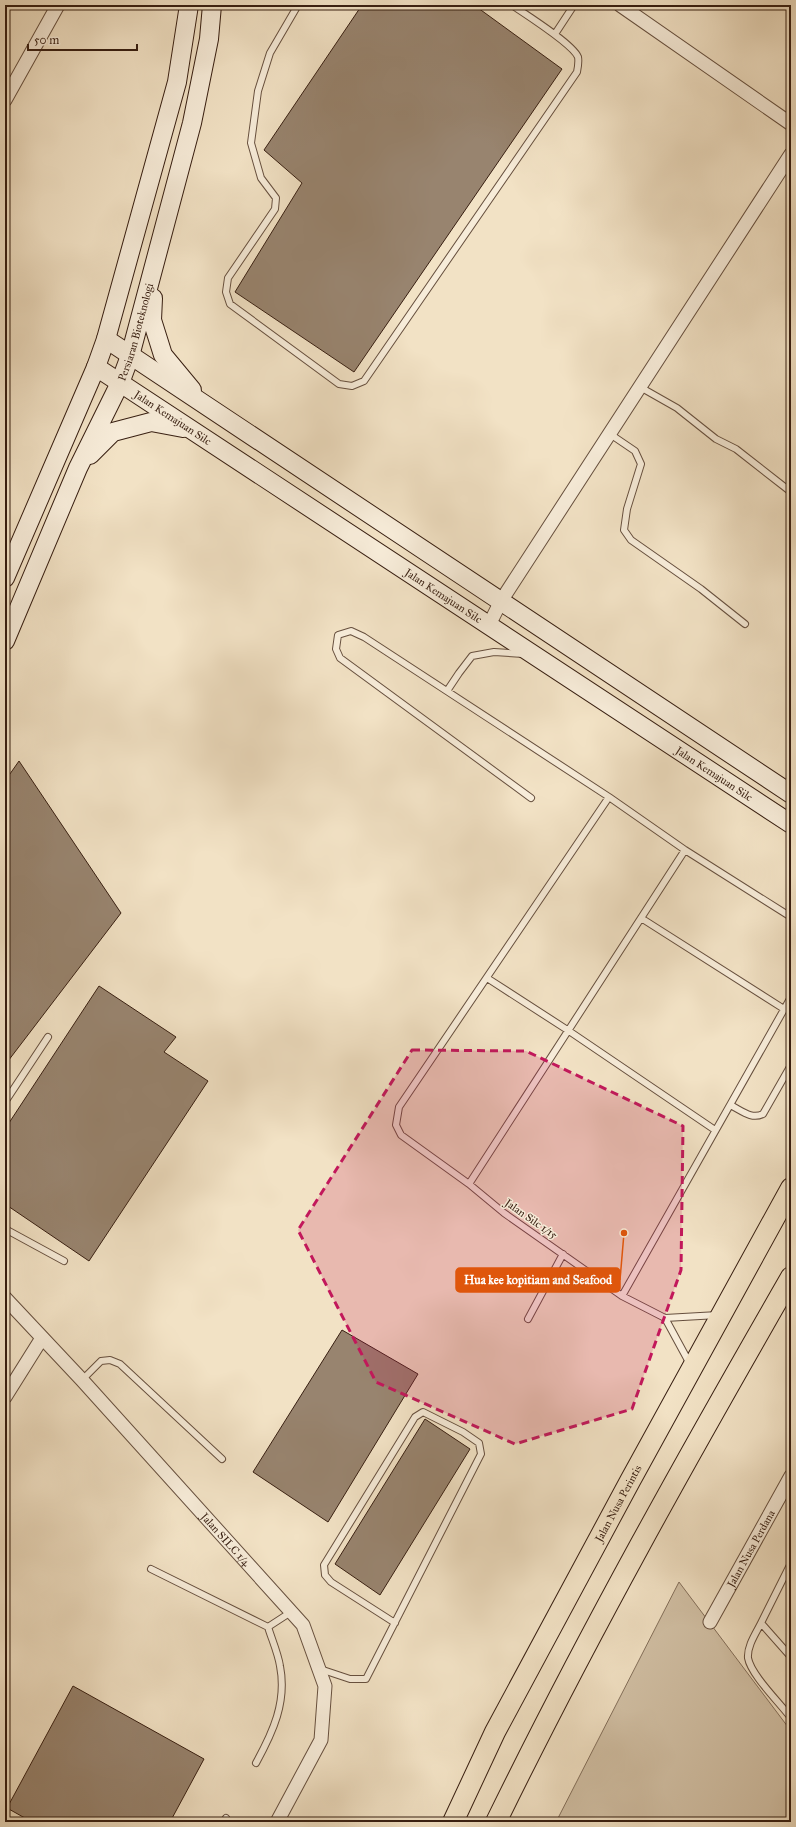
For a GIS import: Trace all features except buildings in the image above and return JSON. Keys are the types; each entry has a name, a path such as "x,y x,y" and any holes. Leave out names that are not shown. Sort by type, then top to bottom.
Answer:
{"main road":[{"name":"Jalan Nusa Perintis","path":"453,1822 496,1732 791,1188"},
{"path":"496,1822 532,1749 673,1482 791,1277"}],"street":[{"path":"5,100 58,5"},
{"path":"5,578 96,367 106,339 177,82 189,5"},
{"name":"Persiaran Bioteknologi","path":"5,642 78,468 120,383 130,356 192,123 209,39 212,5"},
{"path":"620,5 791,124"},
{"path":"489,625 501,601 791,154"},
{"path":"157,253 152,320 163,355 202,403"},
{"path":"106,339 791,794"},
{"name":"Jalan Kemajuan Silc","path":"96,367 731,785 790,821"},
{"path":"78,468 113,432 151,422 191,430"},
{"path":"731,785 745,764"},
{"name":"Jalan SILC 1/4","path":"5,1298 82,1380 303,1625 325,1686 321,1740 277,1822"},
{"path":"5,1397 42,1338"},
{"name":"Jalan Nusa Perdana","path":"710,1622 791,1476"}],"lane":[{"path":"298,5 270,52 258,91 251,143 261,178 276,198 275,209 228,278 226,292 230,304 339,384 352,386 364,380 577,72 579,63 577,55 555,34 512,5"},
{"path":"555,34 574,5"},
{"path":"640,387 677,408 716,438 736,449 791,492"},
{"path":"610,434 635,451 641,464 627,509 624,530 632,540 701,589 745,624"},
{"path":"531,798 340,658 336,649 338,635 351,631 364,637 609,797 685,850 791,917"},
{"path":"447,691 458,673 472,656 494,652 533,654"},
{"path":"609,797 487,978 569,1031 715,1130"},
{"path":"469,1184 685,850"},
{"path":"641,918 784,1009"},
{"name":"Jalan Silc 1/15","path":"487,978 399,1107 396,1125 401,1135 469,1184 504,1214 622,1296 665,1318"},
{"path":"622,1296 791,997"},
{"path":"5,1102 48,1037"},
{"path":"730,1105 752,1117 757,1117 763,1114 791,1065"},
{"path":"6,1230 64,1261"},
{"path":"528,1318 563,1254"},
{"path":"693,1367 665,1318 722,1314"},
{"path":"82,1380 101,1361 110,1360 120,1364 222,1459"},
{"path":"320,1669 350,1679 366,1680 481,1454 479,1443 463,1432 423,1412 415,1416 324,1565 325,1575 331,1582 395,1623"},
{"path":"791,1563 750,1645 748,1657 752,1670 788,1709 791,1718"},
{"path":"151,1569 268,1627 280,1665 282,1687 280,1711 272,1733 256,1763"},
{"path":"268,1627 291,1612"},
{"path":"761,1623 791,1657"}],"highlighted area":[{"path":"412,1050 526,1051 683,1126 681,1270 632,1409 515,1444 376,1382 298,1230"}],"shaded area":[{"path":"679,1582 791,1731 791,1822 556,1822"}],"place":[{"name":"Hua kee kopitiam and Seafood","path":"624,1233"}]}
